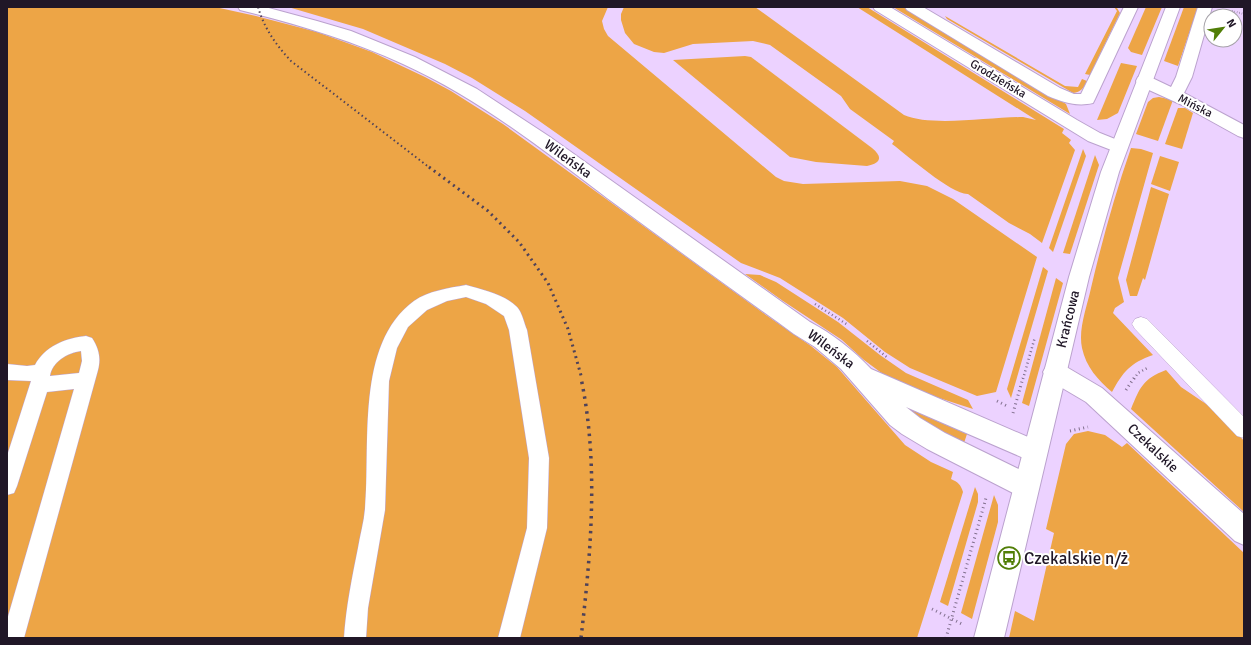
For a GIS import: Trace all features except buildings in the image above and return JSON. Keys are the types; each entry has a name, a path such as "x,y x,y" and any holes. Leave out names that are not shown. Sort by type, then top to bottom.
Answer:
{"street":[{"name":"Wileńska","path":"245,7 291,18 353,37 409,61 476,96 528,130 790,319 822,340 859,372 899,417 911,426 936,441 1026,486"},
{"name":"Grodzieńska","path":"880,7 1071,124 1094,137 1119,147"},
{"path":"912,7 1054,92 1072,99 1087,99 1128,8"},
{"name":"Krańcowa","path":"989,638 1079,277 1119,147 1173,7"},
{"path":"1175,95 1184,78 1205,7"},
{"name":"Mińska","path":"1144,81 1175,95 1244,132"},
{"name":"Wileńska","path":"859,372 905,396 1035,452"},
{"name":"Czekalskie","path":"1055,372 1094,395 1244,532"}],"lane":[{"path":"355,638 356,608 375,510 380,381 388,348 402,322 421,305 445,295 466,291 492,299 511,312 518,330 539,458 537,528 509,638"},
{"path":"1141,324 1244,430"},
{"path":"7,486 41,378 50,358 62,349 77,344 86,344 91,351 92,362 13,638"},
{"path":"7,372 27,374 41,378 86,380"}],"path":[{"path":"1123,396 1133,379 1144,369 1174,357"},
{"path":"997,401 1009,406"},
{"path":"946,638 987,494"},
{"path":"932,609 963,625 962,632"}],"shaded area":[{"path":"7,7 215,7 256,16 317,32 372,52 451,91 503,124 811,346 837,367 905,445 931,462 953,472 951,479 959,484 963,492 917,638 7,638"},
{"path":"288,7 608,7 602,21 608,36 776,177 784,181 803,184 900,181 927,186 953,199 1037,257 996,392 977,396 910,368 885,352 843,318 780,278 741,263 525,111 472,78 445,64 363,29"},
{"path":"624,7 755,7 904,115 916,119 945,121 1010,117 1023,117 1036,120 857,7 867,7 1064,129 1062,133 1071,140 1069,143 1075,150 1042,243 1030,234 1009,223 968,194 961,193 951,188 930,174 892,144 894,141 850,109 841,96 770,45 753,41 693,44 664,53 654,52 634,44 625,33 621,20 621,14"},
{"path":"893,7 903,7 1066,104 1070,114"},
{"path":"1114,7 1117,8 1120,13 1090,75 1085,74 1117,11"},
{"path":"1146,7 1162,7 1142,55 1131,52 1128,48"},
{"path":"1184,7 1198,7 1178,66 1164,61"},
{"path":"945,16 1065,86 1078,87 1082,79 1087,81 1080,91 1073,93 947,19"},
{"path":"745,56 751,57 876,151 879,157 878,161 867,166 816,162 790,157 673,60"},
{"path":"1121,63 1137,66 1118,113 1107,119 1097,120"},
{"path":"1159,97 1173,100 1158,141 1136,134 1148,102 1153,98"},
{"path":"1178,108 1185,108 1193,113 1182,149 1165,144"},
{"path":"1131,148 1141,149 1153,153 1118,278 1124,302 1115,308 1113,313 1153,355 1138,361 1128,369 1112,392 1097,378 1086,361 1082,348 1081,333 1104,235"},
{"path":"1083,149 1086,156 1053,252 1049,248"},
{"path":"1095,155 1099,165 1070,254 1063,253"},
{"path":"1160,156 1179,162 1170,191 1151,184"},
{"path":"1151,187 1169,194 1145,280 1143,278 1137,296 1130,296 1126,280"},
{"path":"1043,267 1048,271 1011,398 1007,389"},
{"path":"745,274 760,275 776,282 838,322 906,373 968,400 973,409 891,380 864,360 842,340"},
{"path":"1056,278 1063,283 1029,406 1022,403"},
{"path":"1166,370 1181,387 1218,412 1244,441 1244,512 1131,409 1140,389 1147,380"},
{"path":"905,407 967,434 963,446 940,435"},
{"path":"1088,431 1105,435 1122,447 1127,443 1244,553 1244,638 1009,638 1015,611 1034,621 1054,533 1046,529 1066,444 1074,434"},
{"path":"975,487 978,494 978,502 948,606 940,602"},
{"path":"994,495 998,505 998,522 972,619 961,613"}],"railway":[{"path":"258,7 271,36 291,61 430,168"},
{"path":"429,167 488,211 519,242 548,283 568,329 582,379"},
{"path":"581,378 587,410 590,443 592,508 588,573 581,638"}],"place":[{"name":"Czekalskie n/ż","path":"1009,558"}]}
